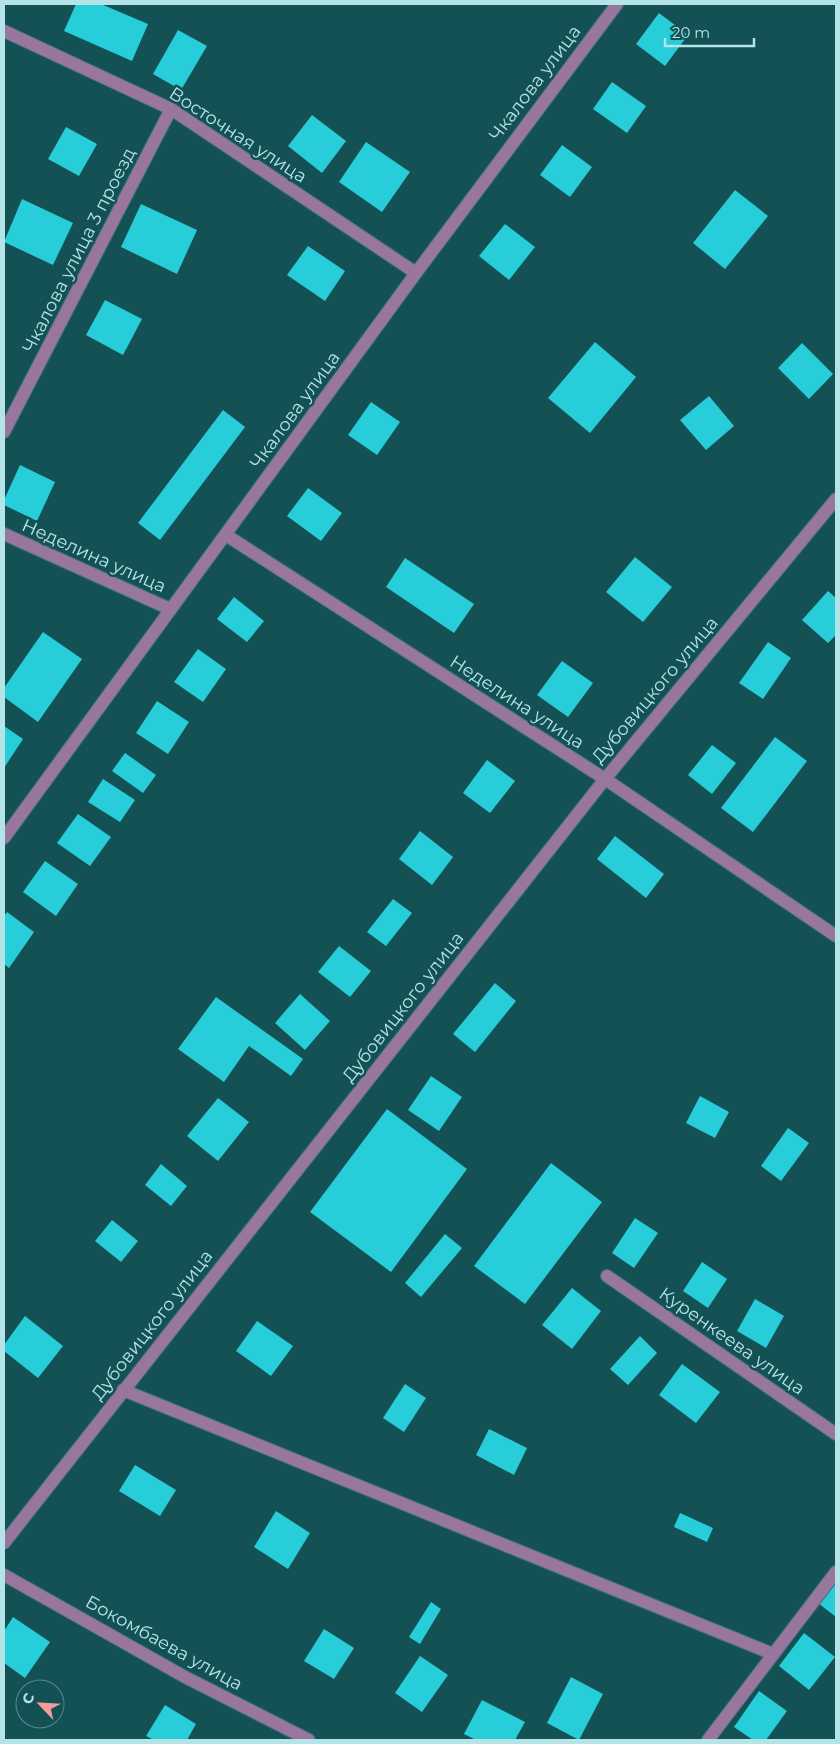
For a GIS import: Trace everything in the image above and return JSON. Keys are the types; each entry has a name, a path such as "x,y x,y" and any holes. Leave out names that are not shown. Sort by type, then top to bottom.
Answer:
{"street":[{"name":"Чкалова улица","path":"4,838 416,273 617,4"},
{"name":"Восточная улица","path":"4,31 171,109 416,273"},
{"name":"Чкалова улица 3 проезд","path":"4,432 171,109"},
{"name":"Дубовицкого улица","path":"4,1543 604,779 836,499"},
{"name":"Неделина улица","path":"4,534 170,609"},
{"name":"Неделина улица","path":"226,535 604,779 836,936"},
{"name":"Куренкеева улица","path":"607,1276 836,1434"},
{"path":"123,1390 773,1654"},
{"path":"708,1740 836,1572"},
{"name":"Бокомбаева улица","path":"4,1575 186,1677 309,1740"}],"building":[{"path":"76,4 101,4 148,24 132,61 64,31"},
{"path":"659,13 688,35 665,66 636,44"},
{"path":"178,30 207,46 181,90 153,74"},
{"path":"612,82 646,106 627,133 593,109"},
{"path":"312,115 346,141 322,173 288,146"},
{"path":"66,127 97,144 79,176 48,159"},
{"path":"366,142 410,172 382,212 339,182"},
{"path":"562,145 592,167 570,197 540,175"},
{"path":"735,190 768,216 725,269 693,243"},
{"path":"22,199 73,223 53,265 4,242"},
{"path":"141,204 197,230 177,274 121,247"},
{"path":"505,224 535,247 509,280 479,256"},
{"path":"308,246 345,271 325,301 287,275"},
{"path":"105,300 142,319 123,355 86,335"},
{"path":"595,342 636,377 590,433 548,398"},
{"path":"802,343 833,374 809,399 778,368"},
{"path":"709,396 734,426 706,450 680,420"},
{"path":"371,402 400,422 377,455 348,435"},
{"path":"223,410 245,427 160,540 138,523"},
{"path":"20,465 55,482 37,521 4,505 4,500"},
{"path":"308,488 342,513 321,541 287,516"},
{"path":"635,557 672,587 643,622 606,592"},
{"path":"405,558 474,604 454,633 386,587"},
{"path":"828,591 836,598 836,635 828,643 802,620"},
{"path":"234,597 264,621 247,642 217,619"},
{"path":"43,632 82,659 38,722 4,697 4,688"},
{"path":"768,642 791,658 763,699 739,683"},
{"path":"198,649 226,669 203,702 174,682"},
{"path":"562,661 593,683 568,717 537,695"},
{"path":"157,701 189,722 168,754 136,733"},
{"path":"4,726 23,739 4,768"},
{"path":"775,737 807,761 753,832 721,808"},
{"path":"712,745 736,763 712,794 688,775"},
{"path":"125,753 156,775 143,793 112,771"},
{"path":"487,760 515,781 490,813 463,793"},
{"path":"103,779 135,800 120,822 88,802"},
{"path":"78,814 111,837 90,866 57,843"},
{"path":"420,831 453,857 432,885 399,859"},
{"path":"615,836 664,874 646,898 597,859"},
{"path":"45,861 78,884 56,916 23,892"},
{"path":"393,899 412,913 386,946 367,932"},
{"path":"7,912 34,932 9,968 4,964 4,916"},
{"path":"339,946 371,971 350,997 318,972"},
{"path":"495,983 516,1001 475,1052 453,1034"},
{"path":"300,994 330,1021 305,1050 275,1023"},
{"path":"216,997 303,1059 291,1076 249,1046 224,1082 178,1049"},
{"path":"431,1076 462,1097 439,1131 408,1110"},
{"path":"700,1096 729,1112 715,1138 686,1123"},
{"path":"218,1098 249,1122 218,1161 187,1136"},
{"path":"387,1109 467,1169 391,1272 310,1212"},
{"path":"788,1128 809,1143 781,1181 761,1166"},
{"path":"551,1163 602,1202 525,1304 474,1266"},
{"path":"161,1164 187,1186 171,1206 145,1185"},
{"path":"635,1218 658,1233 634,1268 612,1253"},
{"path":"112,1220 138,1241 121,1262 95,1241"},
{"path":"445,1234 462,1248 421,1297 405,1283"},
{"path":"702,1262 727,1279 708,1308 683,1291"},
{"path":"572,1288 601,1311 572,1349 542,1325"},
{"path":"755,1299 784,1316 766,1348 737,1331"},
{"path":"25,1316 63,1346 38,1378 4,1351 4,1345"},
{"path":"257,1321 293,1346 271,1376 236,1351"},
{"path":"640,1336 657,1353 628,1385 610,1369"},
{"path":"682,1364 720,1392 696,1423 659,1395"},
{"path":"405,1384 426,1398 404,1432 383,1418"},
{"path":"489,1429 527,1448 514,1475 476,1455"},
{"path":"135,1465 176,1490 160,1516 119,1491"},
{"path":"276,1511 310,1533 288,1569 254,1547"},
{"path":"680,1513 713,1528 707,1542 674,1527"},
{"path":"836,1578 836,1617 818,1603"},
{"path":"431,1602 441,1609 420,1644 409,1637"},
{"path":"13,1617 50,1642 25,1678 4,1663 4,1631"},
{"path":"324,1629 354,1648 334,1679 304,1661"},
{"path":"804,1633 835,1657 809,1690 779,1666"},
{"path":"420,1656 448,1675 422,1712 395,1693"},
{"path":"571,1677 603,1694 579,1740 547,1723"},
{"path":"759,1691 787,1711 766,1740 753,1740 734,1727"},
{"path":"482,1700 525,1722 515,1740 476,1740 464,1734"},
{"path":"165,1705 196,1724 187,1740 154,1740 146,1736"}]}
